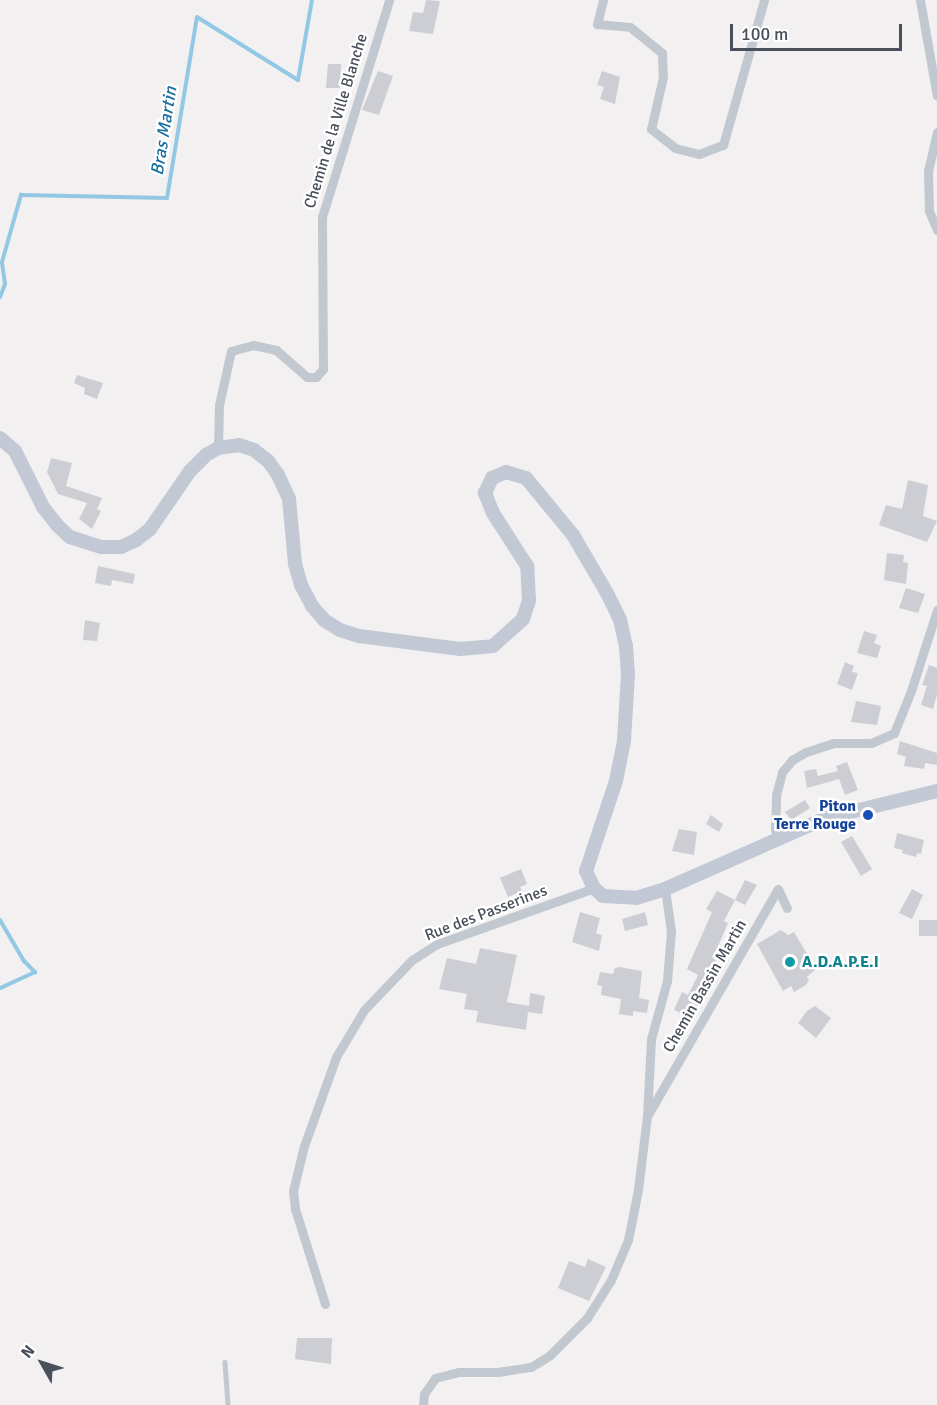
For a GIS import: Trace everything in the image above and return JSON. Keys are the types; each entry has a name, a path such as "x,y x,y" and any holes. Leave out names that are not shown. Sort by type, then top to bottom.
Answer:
{"main road":[{"path":"0,438 15,451 43,507 57,525 70,537 101,548 121,547 136,540 150,529 190,471 218,448 238,445 254,450 268,461 278,475 289,499 295,564 301,585 312,606 324,620 340,630 359,636 460,649 494,646 523,619 529,600 527,566 493,513 485,493 492,478 506,472 526,478 573,535 620,620 626,646 628,674 624,741 616,781 586,871 594,888 603,896 615,899 636,898 665,889 777,837 837,814 937,791"}],"street":[{"name":"Chemin de la Ville Blanche","path":"218,448 219,405 231,351 253,345 276,350 307,377 316,377 324,369 322,217 389,0"},
{"path":"603,0 597,24 630,27 662,53 663,77 651,129 675,148 699,154 723,145 764,0"},
{"path":"920,0 937,96"},
{"path":"937,132 928,171 929,211 937,230"},
{"path":"777,837 775,829 776,795 782,772 792,760 806,752 833,744 871,743 894,733 937,610"},
{"name":"Rue des Passerines","path":"325,1304 309,1257 293,1191 304,1146 336,1057 364,1010 412,960 437,944 594,888"},
{"name":"Chemin Bassin Martin","path":"423,1405 424,1394 435,1378 459,1372 498,1372 531,1367 550,1355 587,1318 611,1280 628,1240 647,1116 651,1039 667,981 670,931 665,889"},
{"name":"Chemin Bassin Martin","path":"647,1116 778,889 787,908"}],"lane":[{"path":"225,1362 228,1405"}],"building":[{"path":"426,0 440,1 433,34 409,31 413,12 423,13"},
{"path":"328,64 341,64 340,88 326,88"},
{"path":"378,71 393,76 379,115 362,110"},
{"path":"602,71 620,77 615,104 600,99 604,87 597,85"},
{"path":"77,375 103,383 97,399 84,394 85,388 74,383"},
{"path":"51,458 72,463 66,486 102,498 97,509 101,511 92,529 79,519 87,503 58,494 47,472"},
{"path":"908,480 928,485 923,516 937,521 927,542 879,525 886,505 902,509"},
{"path":"887,553 904,555 903,562 908,563 906,584 884,580"},
{"path":"98,566 135,574 133,584 112,580 111,586 95,583"},
{"path":"906,588 925,594 918,613 899,608"},
{"path":"85,620 100,623 97,641 83,640"},
{"path":"864,631 877,635 874,643 881,646 877,658 857,653"},
{"path":"845,662 854,666 852,672 858,673 852,690 837,684"},
{"path":"929,665 937,668 937,695 933,709 921,705 927,686 922,685"},
{"path":"856,701 881,706 877,725 851,722"},
{"path":"900,741 937,753 937,765 925,763 924,769 904,766 906,757 897,754"},
{"path":"847,762 858,790 845,795 839,779 807,788 804,771 816,769 818,776 838,771 836,766"},
{"path":"805,800 810,808 791,820 785,812"},
{"path":"711,815 723,824 719,832 706,824"},
{"path":"679,829 697,832 694,855 672,851"},
{"path":"897,833 924,840 921,854 917,853 916,857 894,848"},
{"path":"852,836 872,869 861,876 841,842"},
{"path":"521,869 527,884 520,887 522,891 508,897 500,878"},
{"path":"745,880 757,885 745,905 735,900"},
{"path":"912,889 923,895 912,919 899,913"},
{"path":"717,891 735,900 724,921 728,923 713,958 716,960 692,1018 674,1010 682,992 688,995 698,975 687,969 712,912 706,909"},
{"path":"580,912 600,918 596,933 602,935 599,951 572,942"},
{"path":"645,912 648,925 625,931 622,919"},
{"path":"919,920 937,920 937,936 919,936"},
{"name":"A.D.A.P.E.I","path":"781,930 788,935 794,932 816,969 807,977 809,980 806,985 794,992 791,986 783,991 757,944"},
{"path":"480,948 517,955 507,1002 529,1006 530,993 545,996 542,1014 528,1012 526,1030 476,1022 478,1011 464,1009 467,994 439,989 447,958 476,964"},
{"path":"615,968 642,971 639,998 649,1000 647,1013 633,1011 633,1016 619,1014 621,999 601,995 602,986 597,985 600,972 613,974"},
{"path":"815,1006 831,1018 816,1038 798,1023 807,1011"},
{"path":"588,1259 606,1267 589,1301 558,1288 569,1261 585,1267"},
{"path":"297,1338 332,1338 331,1364 295,1359"}],"waterway":[{"name":"Bras Martin","path":"0,297 5,284 2,262 21,195 167,198 197,17 298,80 312,0"},
{"name":"Bras Martin","path":"0,920 24,961 35,972 0,988"}],"place":[{"name":"Piton Terre Rouge","path":"868,815"},
{"name":"A.D.A.P.E.I","path":"790,962"}]}
